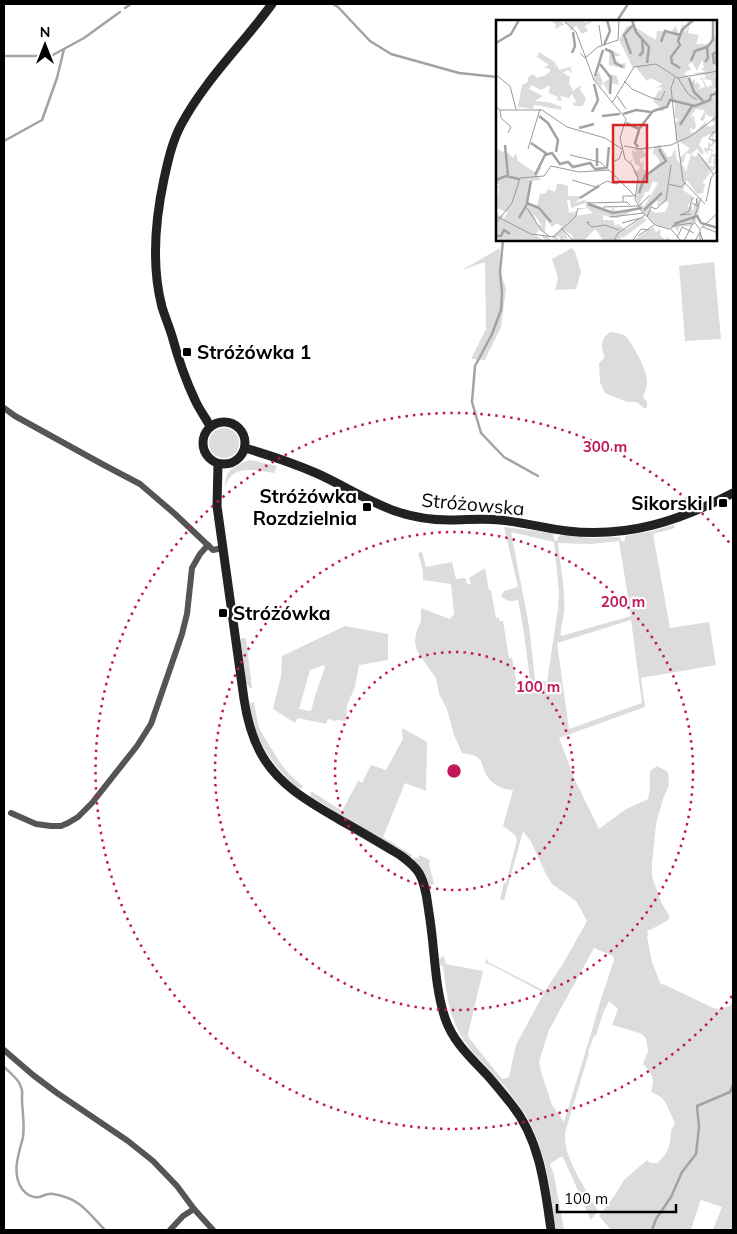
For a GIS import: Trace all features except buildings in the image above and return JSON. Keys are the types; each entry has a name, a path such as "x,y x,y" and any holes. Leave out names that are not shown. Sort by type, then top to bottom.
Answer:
{"main road":[{"path":"210,426 185,379 162,307 155,257 155,231 169,156 175,137 196,101 218,70 272,4"},
{"path":"218,422 227,422 236,425 242,431 245,448 235,462 227,465 218,464 211,461 205,455 202,448 202,439 210,426 218,422"},
{"name":"Stróżowska","path":"245,448 281,459 374,502 408,515 439,519 500,520 567,531 614,532 642,528 700,510 733,493"},
{"path":"218,464 217,506 247,718 254,739 271,768 292,790 400,855 411,863 418,872 425,888 441,1002 448,1028 459,1046 513,1106 526,1128 536,1152 543,1178 551,1230"}],"street":[{"path":"4,408 15,416 140,484 213,550 223,548"},
{"path":"11,813 36,824 61,826 68,823 78,817 92,803 137,746 151,724 182,634 192,568 208,545"},
{"path":"4,1050 57,1093 128,1141 153,1161 177,1186 213,1230"},
{"path":"170,1230 183,1216 194,1208"}],"shaded area":[{"path":"500,248 499,268 506,289 501,327 485,360 471,359 486,329 485,262 462,270"},
{"path":"572,248 581,272 576,289 555,290 558,278 552,259"},
{"path":"714,262 721,339 685,341 679,266"},
{"path":"610,332 625,336 632,344 639,358 647,377 643,397 647,402 645,409 637,402 627,402 605,393 600,382 599,363 605,357 602,343"},
{"path":"224,428 235,432 239,443 235,454 224,458 213,454 209,443 213,432"},
{"path":"250,460 277,466 274,473 256,470 237,472 227,481 225,488 226,478 230,470"},
{"path":"673,525 675,528 653,534 670,628 709,622 716,665 641,678 645,707 559,738 575,780 599,829 626,809 648,799 650,771 657,766 668,772 669,785 656,824 652,877 661,902 670,917 667,921 647,930 647,936 652,962 661,985 663,984 717,1009 730,1006 733,1001 733,1230 713,1230 722,1207 701,1200 691,1230 611,1230 599,1216 624,1180 647,1160 650,1163 657,1163 663,1157 668,1148 671,1131 675,1123 664,1100 651,1092 652,1077 643,1064 648,1051 646,1038 640,1033 612,1025 618,1009 609,1001 588,1052 565,1133 565,1143 571,1163 598,1211 591,1220 563,1157 560,1157 550,1164 554,1175 564,1230 556,1230 547,1172 539,1143 526,1116 512,1096 471,1050 459,1032 450,1008 443,966 440,965 439,959 444,956 446,964 483,971 468,1034 469,1038 502,1079 509,1077 516,1045 544,993 485,963 487,958 488,962 545,991 587,921 576,901 552,884 530,840 523,831 504,900 500,899 517,840 515,835 503,826 513,790 508,790 494,784 487,776 478,758 474,755 462,753 454,735 447,709 439,694 436,678 416,648 416,633 421,621 421,608 450,619 454,614 451,584 423,580 423,571 418,553 422,552 426,567 452,562 456,579 464,578 467,584 471,584 469,578 485,568 496,618 503,621 509,658 512,658 517,684 521,688 528,688 530,679 518,599 510,601 501,596 504,591 518,587 504,527 553,533 554,540 557,541 561,535 591,538 620,537 621,541 625,541 625,536","holes":["511,532 554,542 559,592 547,682 535,680 529,626","619,541 631,616 561,636 564,596 558,543 591,544","631,620 642,703 569,729 557,643","594,948 613,956 614,960 564,1122 552,1105 539,1062 549,1030"]},
{"path":"345,626 388,634 388,660 359,665 355,687 347,705 346,721 328,719 326,724 298,718 295,723 273,709 281,676 282,656","holes":["324,665 325,667 311,711 299,709 310,670"]},
{"path":"242,638 246,638 252,688 245,682 240,644"},
{"path":"254,702 260,730 279,761 289,774 303,786 300,789 279,769 266,752 253,723 250,703"},
{"path":"402,728 427,742 426,791 405,783 383,837 412,855 411,858 310,796 311,791 342,811 358,781 362,783 371,765 386,770 403,739"},
{"path":"419,855 430,860 434,884 429,886 425,875 414,860 414,857 418,859"}],"waterway":[{"path":"125,8 131,4"},
{"path":"333,4 370,41 391,54 459,73 496,77"},
{"path":"618,20 628,4"},
{"path":"4,56 51,56 84,38 120,12"},
{"path":"4,141 42,120 57,78 64,49"},
{"path":"503,241 500,272 501,310 492,334 475,366 472,402 481,433 504,457 538,476"},
{"path":"4,1067 20,1084 22,1090 24,1132 16,1170 22,1189 34,1197 51,1194 71,1199 83,1207 105,1230"},
{"path":"652,1230 656,1219 671,1197 682,1172 696,1154 699,1127 697,1106 730,1092 733,1085"}],"place":[{"name":"Stróżówka 1","path":"187,352"},
{"name":"Sikorski I","path":"723,503"},
{"name":"Stróżówka Rozdzielnia","path":"367,507"},
{"name":"Stróżówka","path":"223,613"}]}
